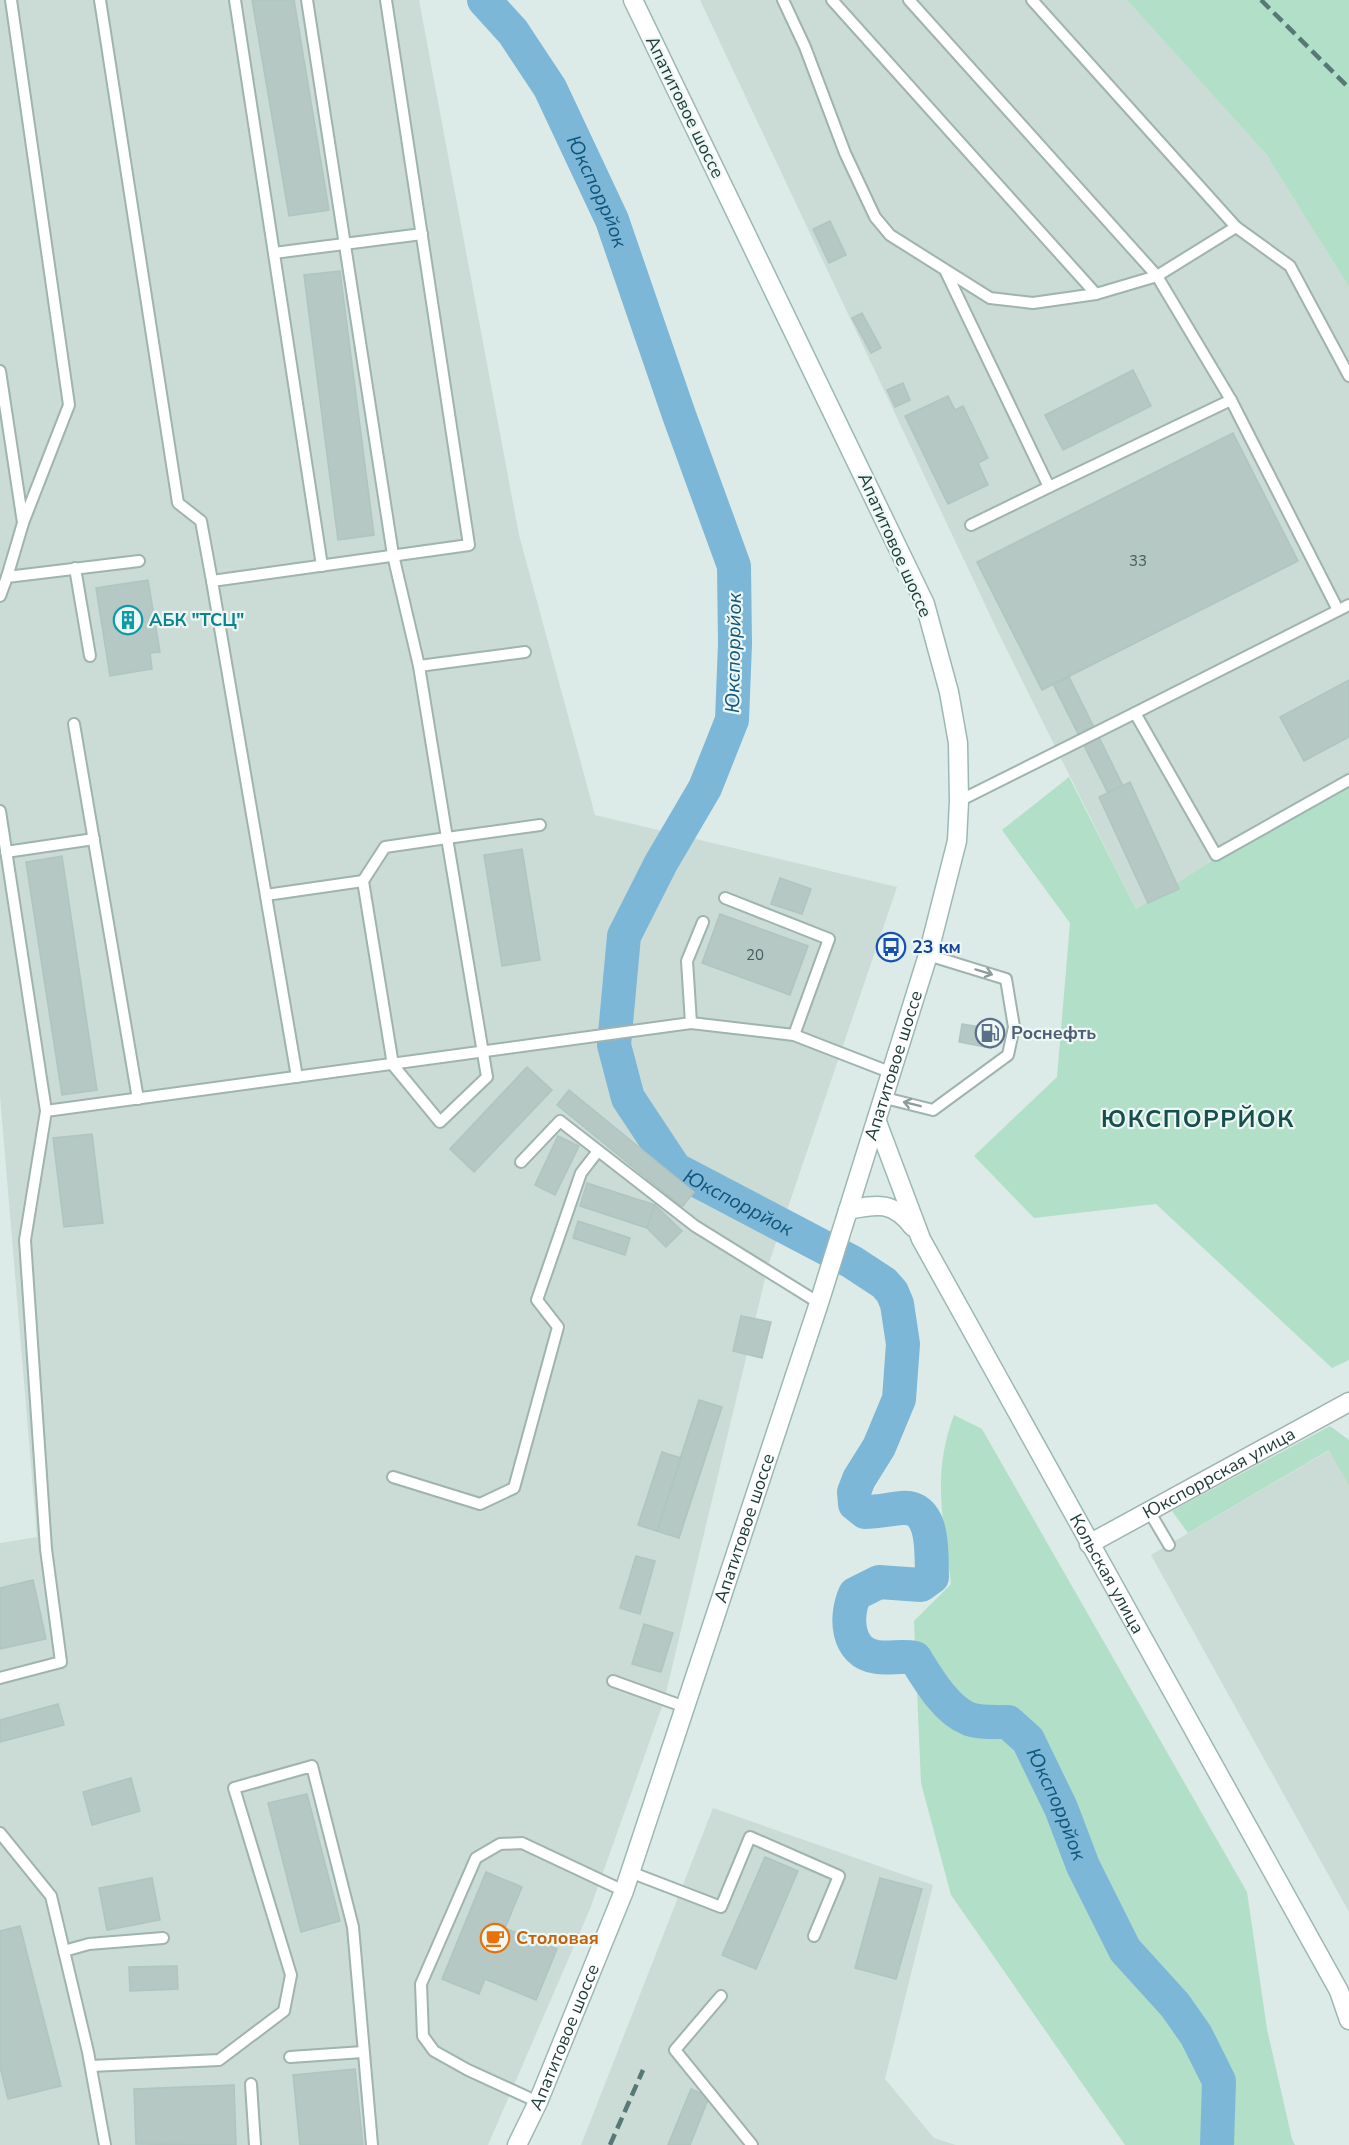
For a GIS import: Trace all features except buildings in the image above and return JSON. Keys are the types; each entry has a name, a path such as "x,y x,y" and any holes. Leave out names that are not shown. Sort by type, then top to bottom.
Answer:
{"street":[{"name":"Апатитовое шоссе","path":"517,2145 538,2102 624,1891 885,1098 928,955 957,841 958,743 950,692 925,604 633,0"},
{"name":"Кольская улица","path":"877,1122 921,1239 1344,1999 1349,2020"},
{"path":"848,1210 873,1205 890,1207 903,1214 921,1239"},
{"name":"Юкспоррская улица","path":"1089,1544 1347,1409"}],"lane":[{"path":"0,596 23,524 69,405 11,0"},
{"path":"100,0 178,503 201,521 297,1077"},
{"path":"235,0 322,566"},
{"path":"307,0 393,555 419,666 447,838 487,1077 440,1122 393,1065 363,881 385,847 447,838 540,825"},
{"path":"212,581 469,545 386,0"},
{"path":"783,0 805,47 845,153 875,217 890,235 990,298 1033,303 1096,294 1157,276 1236,227"},
{"path":"832,0 1096,294"},
{"path":"909,0 1157,276 1231,400 1338,610"},
{"path":"1032,0 1236,227 1290,266 1349,376"},
{"path":"274,253 422,234"},
{"path":"946,272 1049,487"},
{"path":"0,371 23,524"},
{"path":"970,525 1231,400"},
{"path":"7,576 139,561"},
{"path":"75,568 90,656"},
{"path":"959,801 1349,605"},
{"path":"419,666 525,652"},
{"path":"1135,713 1216,855 1349,780"},
{"path":"74,724 138,1099"},
{"path":"0,811 46,1112 25,1240 46,1549 61,1662 0,1678"},
{"path":"6,852 94,839"},
{"path":"266,895 363,881"},
{"path":"725,898 829,939 794,1035"},
{"path":"689,1024 687,961 703,922"},
{"path":"885,1098 933,1110 1008,1056 1014,1027 1006,980 928,955"},
{"path":"46,1112 689,1024 794,1035 892,1073"},
{"path":"521,1162 560,1121 695,1226 819,1303"},
{"path":"393,1477 480,1504 514,1488 558,1327 537,1300 581,1173 598,1151"},
{"path":"1149,1511 1169,1545"},
{"path":"613,1681 685,1707"},
{"path":"91,2067 219,2060 284,2012 291,1975 234,1788 312,1766 353,1927 372,2145"},
{"path":"0,1833 51,1896 91,2067 105,2145"},
{"path":"630,1872 721,1907 750,1837 839,1876 814,1936"},
{"path":"538,2102 468,2070 434,2051 423,2036 421,1984 476,1858 500,1844 522,1843 624,1891"},
{"path":"64,1951 89,1944 163,1938"},
{"path":"721,1996 675,2050 752,2145"},
{"path":"291,2057 363,2052"},
{"path":"251,2084 255,2145"}],"shaded area":[{"path":"0,0 419,0 519,535 595,815 897,887 768,1266 664,1701 590,1909 488,2145 0,2145 0,1543 37,1537 0,1096"},
{"path":"700,0 1127,0 1266,154 1349,287 1349,774 1136,909 998,632"},
{"path":"1330,1450 1349,1486 1349,1912 1151,1555"},
{"path":"713,1808 933,1885 885,2079 934,2138 956,2145 581,2145"}],"green space":[{"path":"1127,0 1349,0 1349,287 1266,154"},
{"path":"1349,774 1349,1360 1332,1368 1156,1204 1034,1218 974,1156 1057,1077 1070,923 1002,830 1069,777 1136,909"},
{"path":"954,1415 982,1429 1247,1892 1267,2029 1295,2145 1125,2145 951,1895 921,1783 914,1621 951,1584 941,1499 941,1479 947,1437"},
{"path":"1330,1426 1349,1440 1349,1486 1329,1450 1188,1533 1172,1511"}],"waterway":[{"name":"Юкспоррйок","path":"484,0 513,32 550,88 612,220 734,566 735,644 732,720 705,788 661,863 624,936 614,1045 628,1098 675,1169 852,1262 884,1283 892,1292 897,1304 903,1344 899,1399 879,1447 859,1479 854,1492 855,1504 865,1512 902,1508 913,1509 921,1515 926,1523 931,1545 932,1577 921,1585 879,1582 855,1594 849,1623 854,1641 859,1649 877,1657 915,1658 938,1693 961,1715 978,1721 1008,1722 1028,1740 1061,1808 1083,1866 1125,1950 1175,2005 1196,2035 1219,2081 1217,2145"}],"railway":[{"path":"1261,0 1349,88"},
{"path":"610,2145 643,2070"}],"place":[{"name":"АБК \"ТСЦ\"","path":"128,620"},
{"name":"23 км","path":"891,947"},
{"name":"Роснефть","path":"990,1033"},
{"name":"Столовая","path":"495,1938"}],"district":[{"name":"ЮКСПОРРЙОК","path":"1198,1119"}]}
